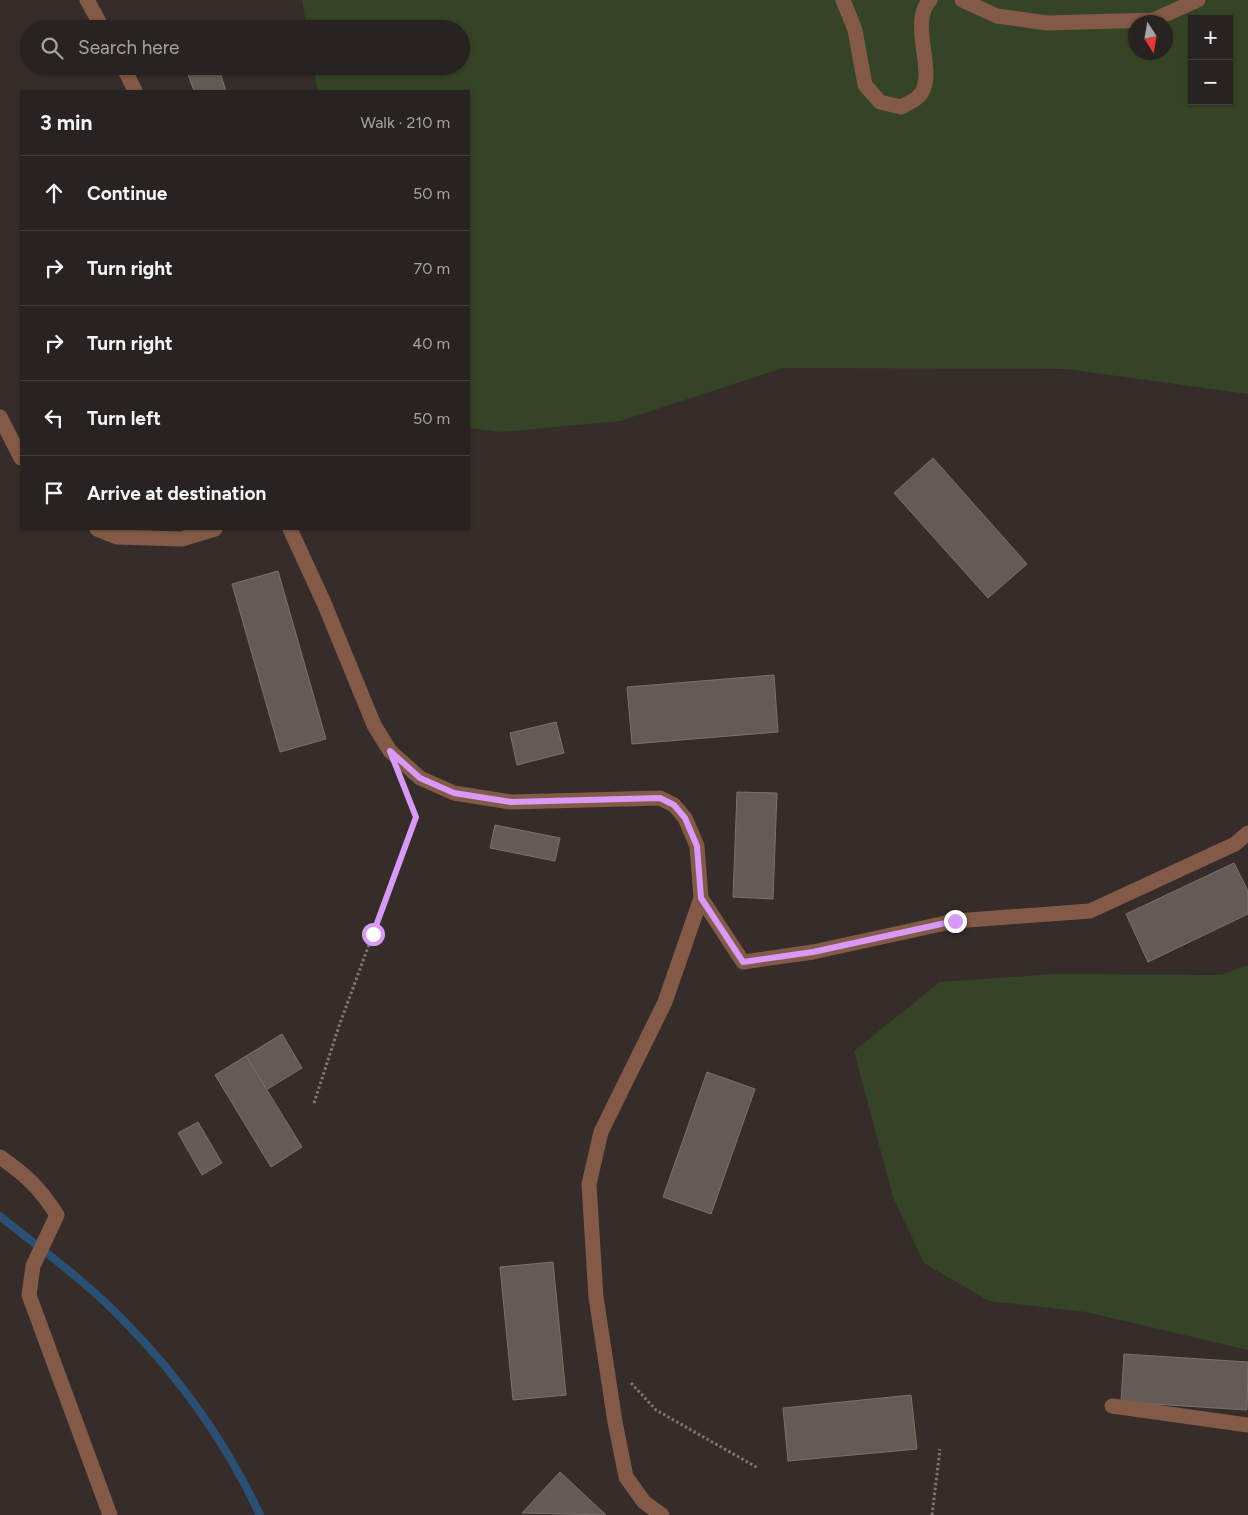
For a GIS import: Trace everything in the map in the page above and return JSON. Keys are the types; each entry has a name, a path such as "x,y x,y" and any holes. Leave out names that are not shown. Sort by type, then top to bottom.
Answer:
{"street":[{"path":"87,0 98,20"},
{"path":"843,0 855,30 865,85 880,102 901,107 919,96 926,78 921,15 930,0"},
{"path":"962,0 997,16 1047,23 1153,20 1198,0"},
{"path":"127,75 135,90"},
{"path":"0,417 20,456"},
{"path":"100,530 117,537 182,539 212,530"},
{"path":"290,530 324,603 374,725 390,751 420,778 454,793 511,802 660,798 674,805 685,818 697,846 701,898 665,1002 601,1132 589,1184 596,1297 626,1477 644,1502 662,1515"},
{"path":"701,898 743,962 813,952 955,921 1090,911 1235,844 1248,833"},
{"path":"0,1157 26,1175 42,1193 57,1215 33,1266 30,1296 110,1515"},
{"path":"1112,1406 1248,1425"}],"path":[{"path":"314,1103 339,1026 416,817 406,792"},
{"path":"605,1356 656,1410 758,1468"},
{"path":"932,1515 940,1449"}],"green space":[{"path":"302,0 1248,0 1248,394 1066,369 783,368 620,421 502,432 470,428 470,90 318,90 315,75 470,75 470,20 305,20"},
{"path":"1248,965 1248,1350 1086,1312 989,1301 924,1263 893,1197 854,1051 940,982 1054,974 1221,975"}],"building":[{"path":"188,75 221,75 226,90 194,90"},
{"path":"933,458 1027,564 988,598 894,493"},
{"path":"278,571 326,739 280,752 232,584"},
{"path":"774,675 778,732 632,744 627,687"},
{"path":"556,722 564,753 517,765 510,733"},
{"path":"737,792 777,793 773,899 733,897"},
{"path":"495,825 560,838 555,861 490,848"},
{"path":"1234,863 1248,891 1248,914 1148,962 1126,914"},
{"path":"282,1034 302,1068 266,1090 246,1056"},
{"path":"246,1056 302,1147 271,1167 215,1075"},
{"path":"707,1072 755,1089 711,1214 663,1197"},
{"path":"198,1122 222,1163 202,1175 178,1133"},
{"path":"553,1262 566,1395 513,1400 500,1267"},
{"path":"1124,1354 1248,1362 1247,1410 1121,1402"},
{"path":"911,1395 917,1449 788,1461 783,1408"},
{"path":"560,1472 606,1515 522,1513"}],"waterway":[{"path":"0,1216 96,1294 125,1322 165,1366 201,1412 217,1437 247,1488 260,1515"}],"route":[{"path":"373,934 416,817 390,751 420,778 454,793 511,802 660,798 674,805 685,818 697,846 701,898 743,962 813,952 955,921"}]}
